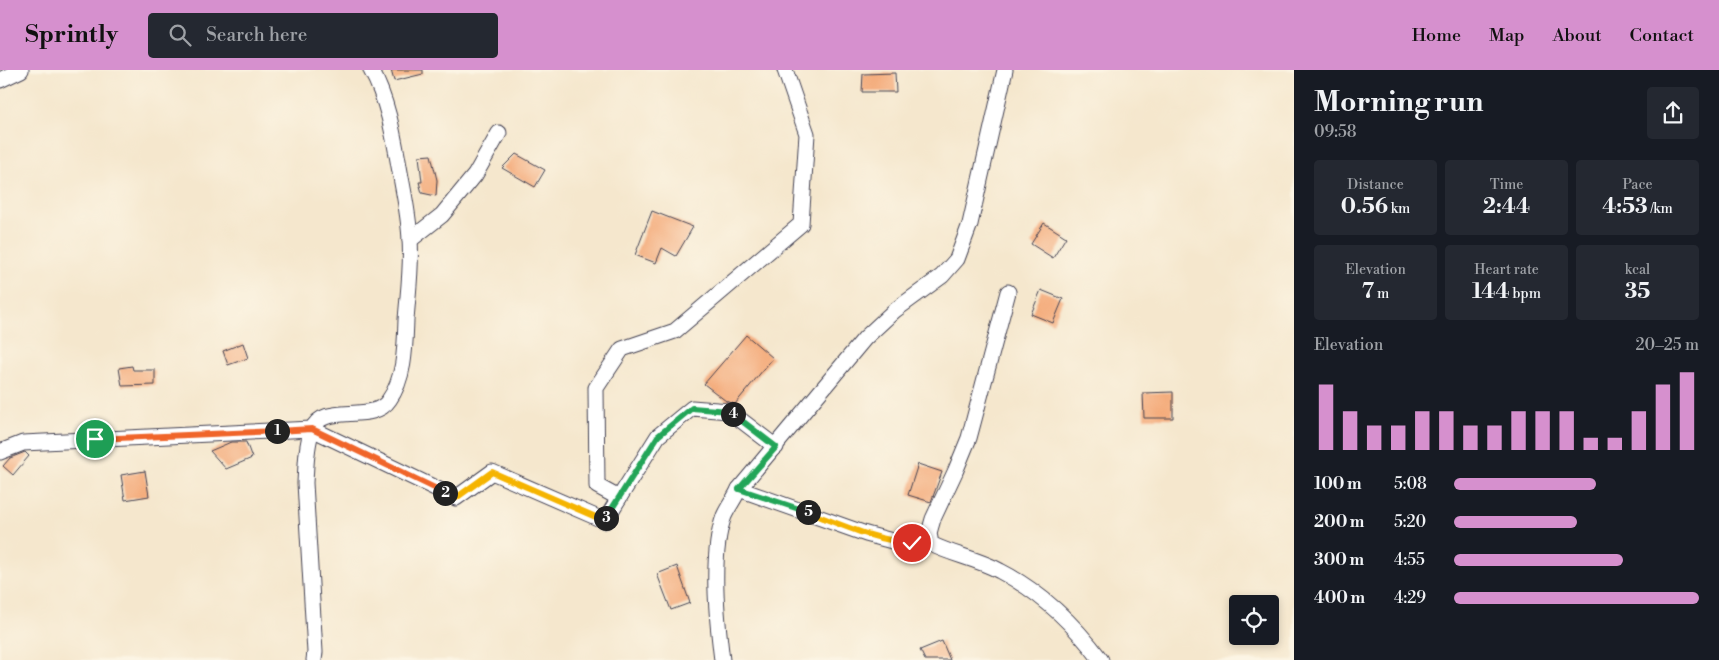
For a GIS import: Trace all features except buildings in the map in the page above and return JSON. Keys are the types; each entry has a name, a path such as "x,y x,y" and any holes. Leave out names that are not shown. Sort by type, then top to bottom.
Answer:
{"street":[{"path":"0,80 21,70"},
{"path":"314,660 305,483 312,429 327,416 371,412 381,408 388,402 398,386 405,343 410,240 406,203 393,136 376,79 371,70"},
{"path":"619,498 596,486 596,388 622,349 675,331 802,224 807,134 785,70"},
{"path":"722,660 716,594 716,554 724,517 739,489 776,447 865,338 894,311 942,276 958,259 970,224 1005,70"},
{"path":"410,240 442,215 474,175 500,133"},
{"path":"931,544 929,533 933,519 969,438 1008,292"},
{"path":"0,452 23,443 312,429 456,498 492,472 605,521 658,436 692,408 729,411 776,447"},
{"path":"739,489 866,534 896,542 931,544 999,570 1037,594 1070,624 1101,660"}],"route":[{"path":"95,439 312,429 456,498 492,472 605,521 658,436 692,408 729,411 776,447 739,489 866,534 896,542 912,543"}]}
